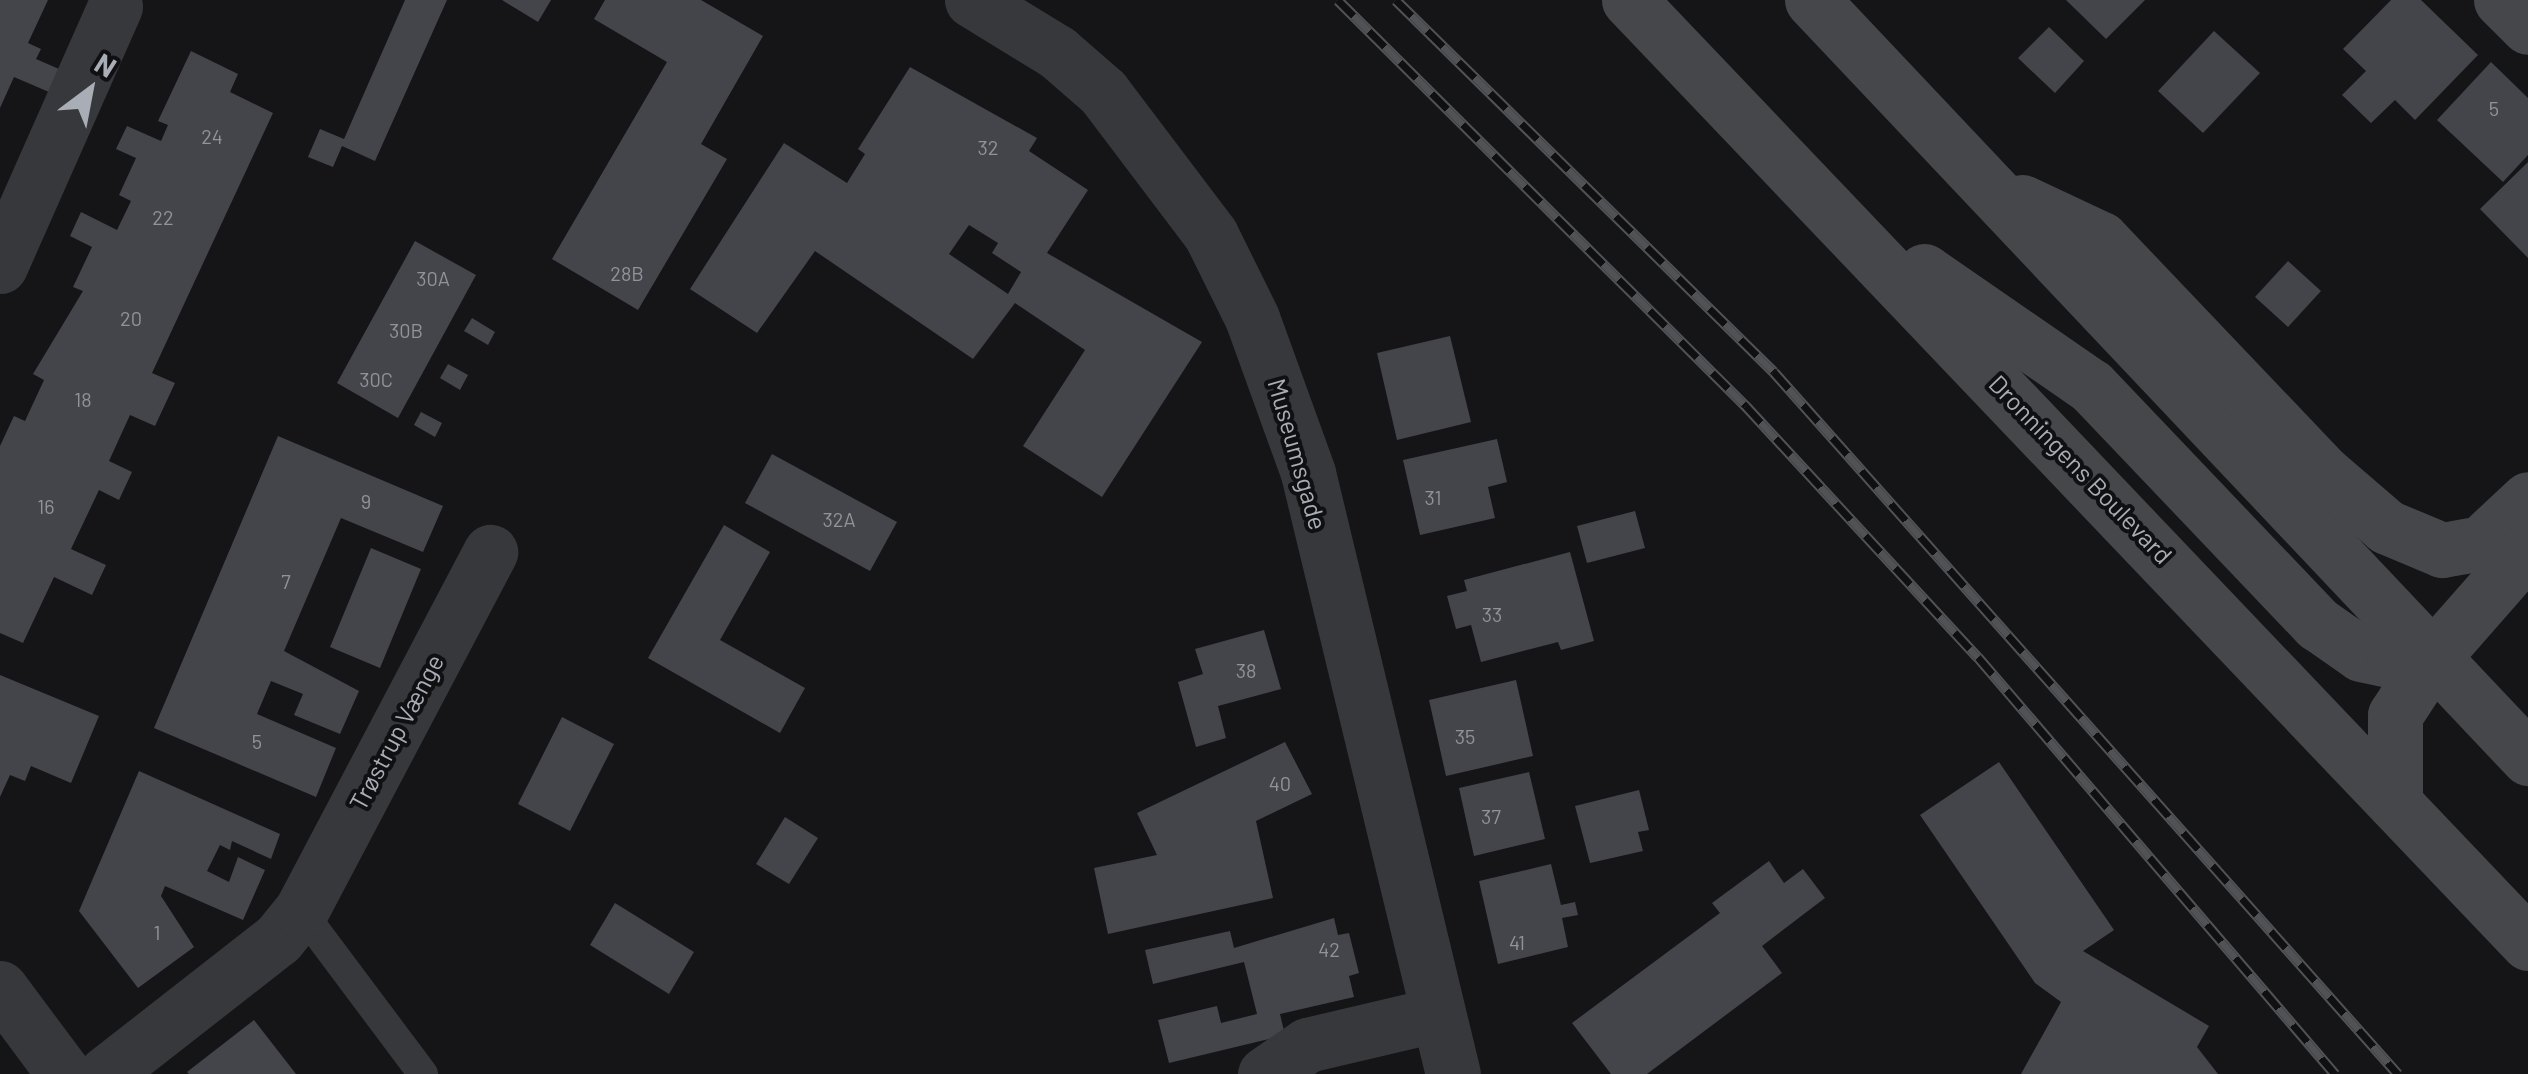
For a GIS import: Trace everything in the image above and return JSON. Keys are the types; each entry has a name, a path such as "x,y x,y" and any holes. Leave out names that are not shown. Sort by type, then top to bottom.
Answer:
{"main road":[{"name":"Dronningens Boulevard","path":"1628,0 1832,208 2528,943"},
{"path":"1812,0 2528,758"},
{"path":"2501,0 2528,26"},
{"path":"1993,188 2102,239 2323,472 2387,526 2442,550 2482,543 2528,499"},
{"path":"1832,208 2091,386 2318,624 2361,654 2394,660 2433,657"},
{"path":"2395,803 2395,715 2433,657 2528,549"}],"street":[{"name":"Museumsgade","path":"972,0 1057,52 1104,92 1211,235 1252,318 1308,473 1435,1015 1453,1074"},
{"path":"0,266 115,6"},
{"name":"Trøstrup Vænge","path":"105,1074 278,939 301,911 490,552"},
{"path":"0,988 64,1074"},
{"path":"1266,1074 1306,1046 1435,1015"}],"lane":[{"path":"301,911 423,1074"}],"building":[{"path":"0,0 48,0 28,43 41,49 36,59 66,72 56,95 14,77 0,108"},
{"path":"405,0 447,0 375,161 342,146 333,167 308,157 320,129 344,139"},
{"path":"502,0 551,0 538,22"},
{"path":"605,0 701,0 763,36 701,144 727,159 638,310 552,259 667,62 594,19"},
{"path":"2066,0 2145,0 2106,39"},
{"path":"2391,0 2421,0 2478,55 2415,120 2395,100 2371,123 2342,95 2366,71 2343,49"},
{"path":"2049,27 2084,61 2055,93 2018,58"},
{"path":"2214,31 2260,73 2203,133 2158,91"},
{"path":"191,51 238,74 230,92 273,113 152,373 175,383 155,426 130,415 109,461 132,472 119,500 99,490 71,549 106,565 92,595 54,577 23,643 0,633 0,446 14,416 25,421 44,380 33,374 83,291 73,287 92,247 70,236 81,212 117,230 131,201 119,195 136,158 116,149 127,126 161,141 168,125 158,121"},
{"path":"2491,62 2528,98 2528,155 2503,182 2437,120"},
{"path":"910,67 1037,138 1029,151 1088,190 1047,253 1202,342 1102,497 1023,446 1085,350 1015,303 973,359 815,251 757,333 690,289 784,143 847,183 865,154 858,149","holes":["969,225 998,243 992,253 1021,272 1008,294 949,254"]},
{"path":"2528,162 2528,258 2480,209"},
{"path":"415,241 476,275 398,418 337,383"},
{"path":"2288,261 2321,291 2288,327 2255,297"},
{"path":"472,318 495,332 488,345 464,331"},
{"path":"1450,336 1471,422 1397,440 1377,353"},
{"path":"448,364 468,375 460,390 440,378"},
{"path":"421,412 442,423 435,437 414,425"},
{"path":"278,436 443,506 423,552 341,518 284,651 359,691 340,734 294,715 303,694 271,681 257,714 336,748 316,797 154,728"},
{"path":"1497,439 1507,482 1488,487 1495,518 1420,535 1403,460"},
{"path":"772,454 897,522 870,571 745,503"},
{"path":"1635,511 1645,548 1587,563 1577,526"},
{"path":"724,525 770,552 720,640 805,688 780,733 648,658"},
{"path":"371,548 421,569 380,668 330,647"},
{"path":"1570,552 1594,641 1561,650 1558,642 1481,662 1471,625 1456,629 1447,596 1467,591 1464,580"},
{"path":"1264,630 1281,689 1218,706 1226,738 1196,747 1178,682 1203,674 1195,649"},
{"path":"0,675 99,716 71,783 31,766 25,781 10,775 0,797"},
{"path":"1516,680 1533,756 1446,776 1429,700"},
{"path":"562,717 614,744 570,831 518,804"},
{"path":"1285,742 1312,794 1256,821 1273,898 1108,934 1094,868 1157,855 1137,813"},
{"path":"1999,762 2114,930 2083,951 2209,1026 2197,1047 2218,1074 2021,1074 2061,1002 2035,983 1920,815"},
{"path":"139,771 280,834 271,859 232,841 230,850 220,845 207,871 229,882 238,857 265,870 243,920 165,886 161,896 194,947 138,988 79,911"},
{"path":"1529,772 1545,839 1474,856 1459,788"},
{"path":"1639,790 1649,830 1638,832 1643,851 1590,863 1575,806"},
{"path":"785,817 818,838 789,884 756,864"},
{"path":"1769,861 1784,883 1803,869 1825,898 1762,946 1782,973 1647,1074 1611,1074 1572,1023 1720,913 1712,903"},
{"path":"1551,864 1561,905 1575,902 1578,915 1562,918 1568,947 1498,964 1479,881"},
{"path":"615,903 694,952 669,994 590,945"},
{"path":"1334,918 1338,935 1349,933 1359,973 1349,976 1354,997 1280,1014 1285,1035 1169,1063 1158,1020 1217,1006 1221,1023 1257,1014 1244,962 1153,984 1145,950 1230,931 1234,948"},
{"path":"254,1020 296,1074 187,1072"}],"railway":[{"path":"1338,0 1746,406 1978,657 2335,1074"},
{"path":"1396,0 1774,372 2398,1074"}]}
